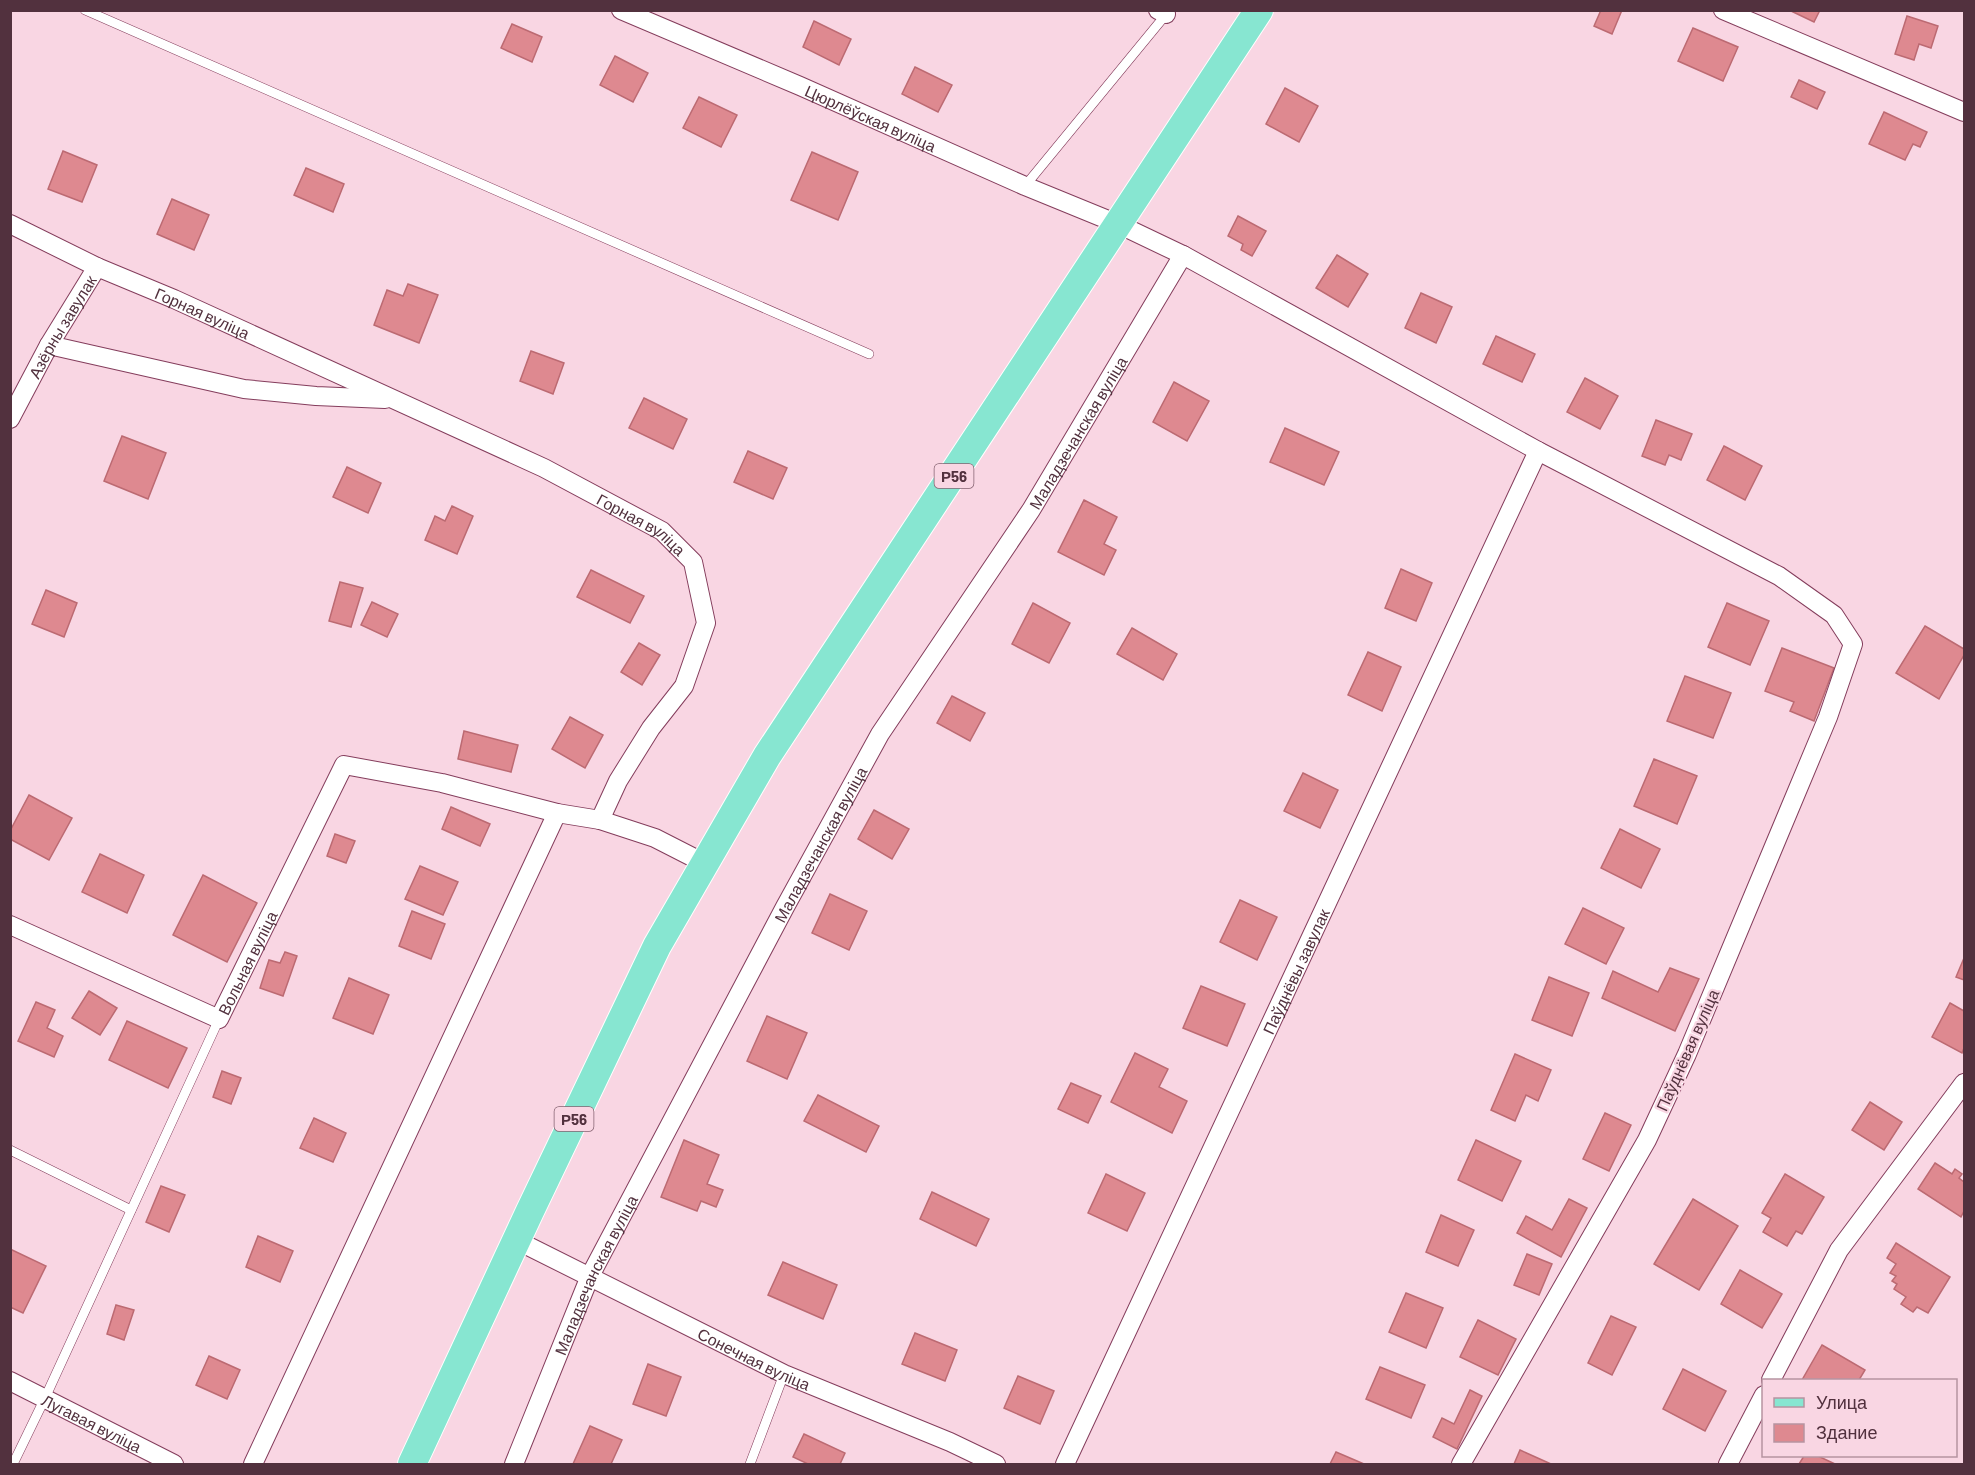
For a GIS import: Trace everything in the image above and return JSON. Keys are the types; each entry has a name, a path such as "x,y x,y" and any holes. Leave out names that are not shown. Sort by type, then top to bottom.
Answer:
{"main road":[{"name":"Р56","path":"412,1464 657,946 704,864 767,756 1259,10"}],"street":[{"name":"Цюрлёўская вуліца","path":"621,10 800,86 1025,186 1118,224 1183,255 1538,450 1779,576 1834,615"},
{"path":"1723,10 1965,112"},
{"name":"Горная вуліца","path":"10,224 97,267 174,299 544,468 662,531 693,562 706,623 684,687 651,728 618,781 600,820"},
{"name":"Маладзечанская вуліца","path":"514,1464 590,1276 785,907 880,734 1031,510 1183,255"},
{"name":"Азёрны завулак","path":"10,419 49,345 97,267"},
{"name":"Горная вуліца","path":"49,345 244,389 316,396 393,399"},
{"name":"Паўднёвы завулак","path":"1065,1464 1538,450"},
{"name":"Паўднёвая вуліца","path":"1461,1464 1647,1140 1687,1054 1828,717 1853,644 1834,615"},
{"name":"Вольная вуліца","path":"10,925 219,1019 344,765 442,783 558,813"},
{"path":"253,1464 558,813 600,820 655,838 704,864"},
{"path":"1772,1379 1839,1250 1965,1083"},
{"name":"Сонечная вуліца","path":"516,1240 784,1374 950,1442 996,1464"},
{"name":"Лугавая вуліца","path":"10,1381 174,1464"},
{"path":"1728,1464 1762,1399"}],"lane":[{"path":"85,10 869,354"},
{"path":"1025,186 1164,12"},
{"path":"13,1464 219,1019"},
{"path":"10,1150 130,1210"},
{"path":"750,1464 784,1374"}],"building":[{"path":"1601,10 1622,10 1612,34 1594,26"},
{"path":"1789,10 1820,10 1814,22"},
{"path":"1907,16 1938,26 1931,48 1919,44 1914,60 1895,54"},
{"path":"814,21 851,39 839,65 803,47"},
{"path":"512,24 542,37 532,62 501,48"},
{"path":"1693,28 1738,47 1723,81 1678,61"},
{"path":"615,56 648,73 633,102 600,85"},
{"path":"915,67 952,85 938,112 902,94"},
{"path":"1799,80 1825,92 1817,109 1791,97"},
{"path":"1285,88 1318,106 1299,142 1266,124"},
{"path":"699,97 737,115 721,147 683,128"},
{"path":"1884,112 1927,132 1920,147 1913,144 1905,160 1869,144"},
{"path":"63,151 97,165 82,202 48,189"},
{"path":"812,152 858,172 838,220 791,200"},
{"path":"306,168 344,184 333,212 294,195"},
{"path":"172,199 209,215 194,250 157,234"},
{"path":"1238,216 1266,231 1252,256 1241,250 1243,244 1228,236"},
{"path":"1337,255 1368,274 1348,307 1316,288"},
{"path":"408,284 438,295 419,343 374,325 387,290 403,296"},
{"path":"1421,293 1452,307 1436,343 1405,328"},
{"path":"1496,336 1535,354 1522,382 1483,364"},
{"path":"531,351 564,363 553,394 520,381"},
{"path":"1585,378 1618,396 1600,429 1567,412"},
{"path":"1174,382 1209,401 1187,441 1153,422"},
{"path":"644,398 687,419 673,449 629,428"},
{"path":"1656,420 1692,434 1681,460 1669,455 1665,465 1642,456"},
{"path":"1285,428 1339,452 1324,485 1270,462"},
{"path":"122,436 166,453 148,499 104,481"},
{"path":"1724,446 1762,466 1745,500 1707,480"},
{"path":"748,451 787,468 773,499 734,482"},
{"path":"347,467 381,483 368,513 333,497"},
{"path":"1084,500 1117,517 1104,544 1116,550 1104,575 1058,552"},
{"path":"452,506 473,516 457,554 425,540 435,516 445,521"},
{"path":"1401,569 1432,583 1416,621 1385,608"},
{"path":"591,570 644,596 630,623 577,597"},
{"path":"340,582 363,588 351,627 329,621"},
{"path":"46,590 77,603 64,637 32,624"},
{"path":"372,602 398,614 387,637 361,625"},
{"path":"1033,603 1070,623 1049,663 1012,644"},
{"path":"1727,603 1769,621 1750,665 1708,647"},
{"path":"1925,626 1964,649 1964,655 1939,699 1896,673"},
{"path":"1132,628 1177,654 1163,680 1117,654"},
{"path":"639,643 660,655 642,685 621,672"},
{"path":"1782,648 1834,668 1814,721 1790,711 1794,702 1765,691"},
{"path":"1368,652 1401,667 1382,711 1348,695"},
{"path":"1685,676 1731,693 1713,738 1667,721"},
{"path":"952,696 985,713 970,741 937,723"},
{"path":"570,717 603,735 585,768 552,749"},
{"path":"464,731 518,745 511,772 458,759"},
{"path":"1654,759 1697,776 1677,824 1634,806"},
{"path":"1303,773 1338,790 1320,828 1284,811"},
{"path":"29,795 72,818 49,860 10,839 10,831"},
{"path":"451,807 490,824 480,846 442,829"},
{"path":"874,810 909,829 892,859 858,839"},
{"path":"1620,829 1660,849 1641,888 1601,868"},
{"path":"335,834 355,841 346,863 327,856"},
{"path":"100,854 144,875 127,913 82,892"},
{"path":"420,866 458,882 443,915 405,899"},
{"path":"203,875 257,903 227,962 173,935"},
{"path":"830,894 867,911 849,950 812,933"},
{"path":"1240,900 1277,917 1257,960 1220,942"},
{"path":"1583,908 1624,928 1606,964 1565,944"},
{"path":"412,911 445,924 431,959 399,946"},
{"path":"285,952 297,956 283,996 260,988 269,960 280,963"},
{"path":"1964,958 1964,980 1956,977"},
{"path":"1670,968 1699,979 1675,1031 1602,998 1613,971 1658,992"},
{"path":"1549,977 1589,993 1572,1036 1532,1020"},
{"path":"349,978 389,995 373,1034 333,1018"},
{"path":"1201,986 1245,1004 1227,1046 1183,1028"},
{"path":"89,991 117,1008 100,1035 72,1018"},
{"path":"36,1002 55,1010 47,1028 63,1036 54,1057 18,1041"},
{"path":"1950,1003 1964,1011 1962,1053 1932,1037"},
{"path":"767,1016 807,1033 787,1079 747,1061"},
{"path":"127,1021 187,1048 168,1088 109,1060"},
{"path":"1135,1053 1168,1069 1159,1087 1187,1101 1172,1133 1111,1102"},
{"path":"1515,1054 1551,1070 1538,1101 1526,1095 1515,1121 1491,1110"},
{"path":"222,1071 241,1078 231,1104 213,1097"},
{"path":"1071,1083 1101,1096 1088,1123 1058,1109"},
{"path":"818,1095 879,1126 866,1152 804,1121"},
{"path":"1870,1102 1902,1122 1884,1150 1852,1130"},
{"path":"1605,1113 1631,1125 1609,1171 1583,1159"},
{"path":"314,1118 346,1133 333,1162 300,1148"},
{"path":"684,1140 719,1155 707,1184 723,1190 716,1207 701,1201 697,1211 661,1197"},
{"path":"1476,1140 1521,1161 1502,1201 1458,1180"},
{"path":"1935,1163 1952,1174 1955,1169 1962,1174 1959,1178 1964,1182 1964,1211 1961,1217 1918,1189"},
{"path":"1106,1174 1145,1193 1127,1231 1088,1213"},
{"path":"1785,1174 1824,1197 1802,1234 1796,1231 1787,1246 1763,1232 1771,1218 1762,1213"},
{"path":"161,1186 185,1195 169,1232 146,1222"},
{"path":"932,1192 989,1219 976,1246 920,1219"},
{"path":"1569,1199 1587,1208 1561,1257 1517,1233 1526,1216 1552,1230"},
{"path":"1693,1199 1738,1226 1699,1290 1654,1264"},
{"path":"1441,1215 1474,1230 1458,1266 1426,1252"},
{"path":"258,1236 293,1251 280,1282 246,1267"},
{"path":"1896,1243 1950,1277 1928,1313 1917,1307 1913,1312 1901,1304 1906,1297 1894,1289 1897,1284 1892,1281 1896,1276 1890,1273 1896,1264 1887,1258"},
{"path":"10,1249 46,1266 23,1313 10,1307"},
{"path":"1527,1254 1552,1264 1539,1295 1514,1285"},
{"path":"783,1262 837,1285 823,1319 768,1295"},
{"path":"1740,1270 1782,1294 1762,1328 1721,1304"},
{"path":"1406,1293 1443,1308 1426,1348 1389,1332"},
{"path":"116,1305 134,1310 124,1340 107,1334"},
{"path":"1611,1316 1636,1327 1612,1375 1588,1363"},
{"path":"1478,1320 1516,1339 1498,1375 1460,1357"},
{"path":"915,1333 957,1350 945,1381 902,1364"},
{"path":"1822,1345 1865,1370 1860,1379 1803,1379"},
{"path":"209,1356 240,1370 227,1399 196,1385"},
{"path":"648,1364 681,1377 666,1416 633,1404"},
{"path":"1380,1367 1425,1385 1411,1418 1366,1399"},
{"path":"1683,1369 1726,1391 1705,1431 1663,1409"},
{"path":"1018,1376 1054,1391 1040,1424 1004,1408"},
{"path":"1470,1390 1482,1396 1457,1449 1433,1437 1442,1418 1454,1424"},
{"path":"590,1426 622,1440 611,1464 573,1464"},
{"path":"804,1434 845,1453 840,1464 808,1464 793,1457"},
{"path":"1520,1450 1551,1464 1514,1464"},
{"path":"1336,1452 1364,1464 1330,1464"},
{"path":"1803,1457 1820,1457 1835,1464 1799,1464"}]}
